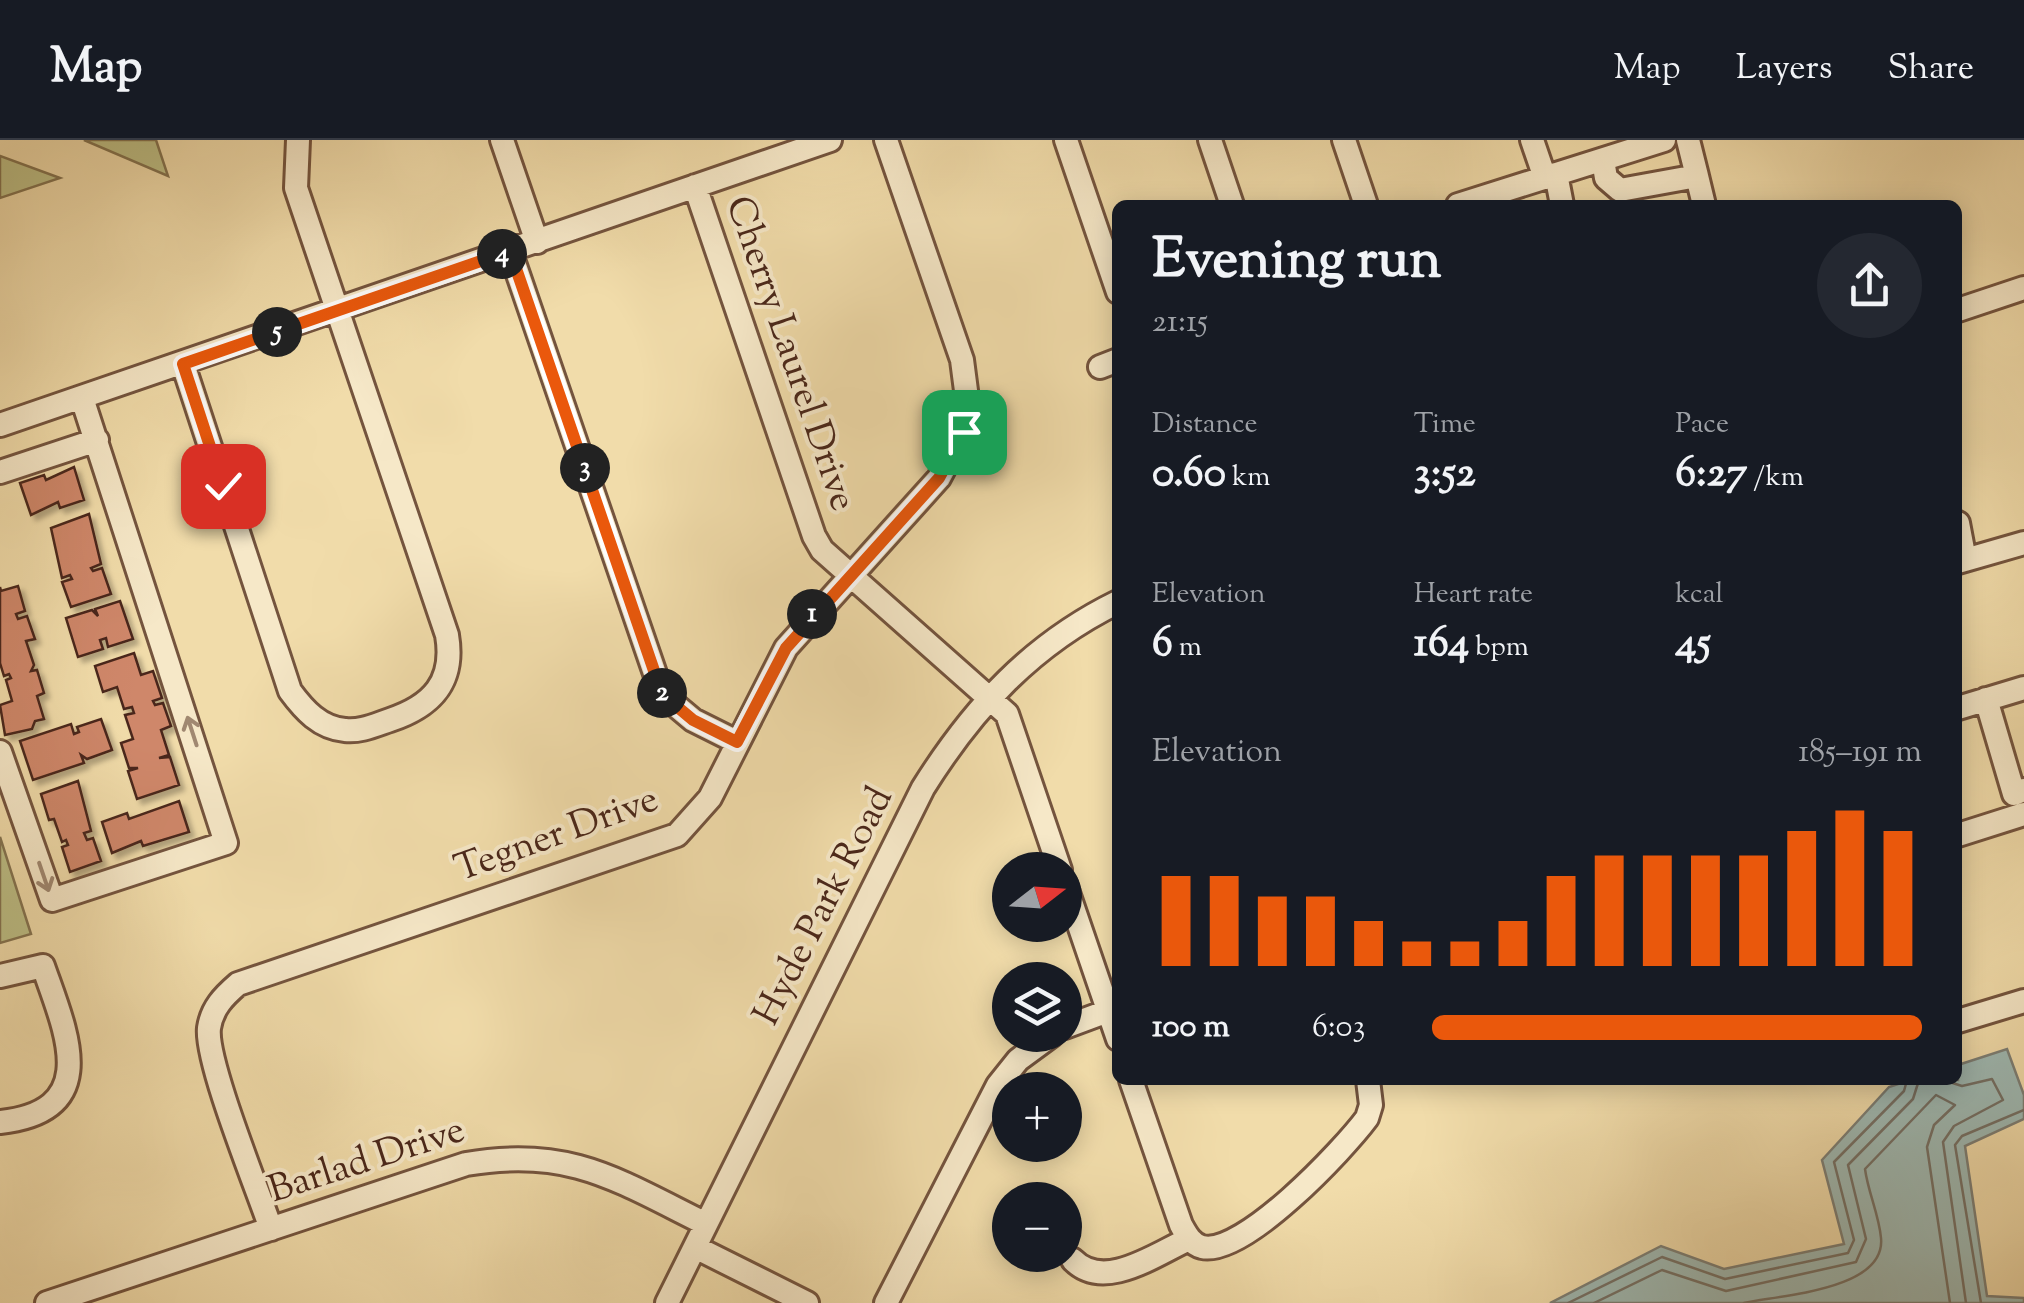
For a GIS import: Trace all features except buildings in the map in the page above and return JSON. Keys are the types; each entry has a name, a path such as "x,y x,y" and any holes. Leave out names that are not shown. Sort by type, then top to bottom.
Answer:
{"street":[{"path":"183,364 290,691 305,711 343,730 422,707 437,694 450,654 296,188 298,140"},
{"path":"502,140 537,242"},
{"path":"0,424 830,140"},
{"name":"Tegner Drive","path":"271,1229 210,1047 214,1010 224,995 238,984 660,844 696,818 786,648 939,478 964,432 968,406 962,360 886,140"},
{"path":"1066,140 1112,274"},
{"path":"1210,140 1230,200"},
{"path":"1344,140 1364,200"},
{"path":"1532,140 1560,200"},
{"path":"1474,200 1664,140"},
{"path":"1688,140 1703,200"},
{"path":"1602,160 1606,178 1620,190 1696,176"},
{"name":"Cherry Laurel Drive","path":"695,186 814,536 822,550 1007,714 1054,852"},
{"path":"510,251 662,694 693,720 737,742"},
{"path":"1962,309 2024,288"},
{"path":"0,752 52,900 226,843 82,398"},
{"path":"0,472 97,440"},
{"path":"1962,561 2024,543"},
{"name":"Hyde Park Road","path":"667,1303 923,788 988,696 1053,639 1112,605"},
{"path":"1962,707 2024,688"},
{"path":"1986,700 2014,794 2024,790"},
{"path":"1962,835 2024,814"},
{"path":"1082,934 1112,1022"},
{"path":"0,976 44,966 70,1045 68,1082 54,1100 39,1114 0,1122"},
{"path":"1962,1020 2024,1001"},
{"path":"1082,1021 1108,1011"},
{"path":"886,1303 998,1085 1029,1052"},
{"path":"1133,1085 1196,1243"},
{"path":"1082,1270 1114,1273 1196,1243 1220,1246 1252,1229 1299,1189 1367,1118 1371,1105 1369,1085"},
{"name":"Barlad Drive","path":"48,1303 466,1164 531,1157 590,1168 706,1224"},
{"path":"695,1247 807,1303"}],"green space":[{"path":"84,140 156,140 168,176"},
{"path":"0,156 60,178 0,198"},
{"path":"0,837 31,934 0,943"}],"water":[{"path":"2007,1049 2024,1095 2024,1119 1965,1146 1987,1296 2024,1298 2024,1303 1550,1303 1661,1246 1724,1269 1844,1244 1822,1160 1889,1087 1962,1085 1962,1064"}],"route":[{"path":"223,486 183,364 510,251 662,694 693,720 737,742 786,648 808,619 939,478 964,432"}]}
